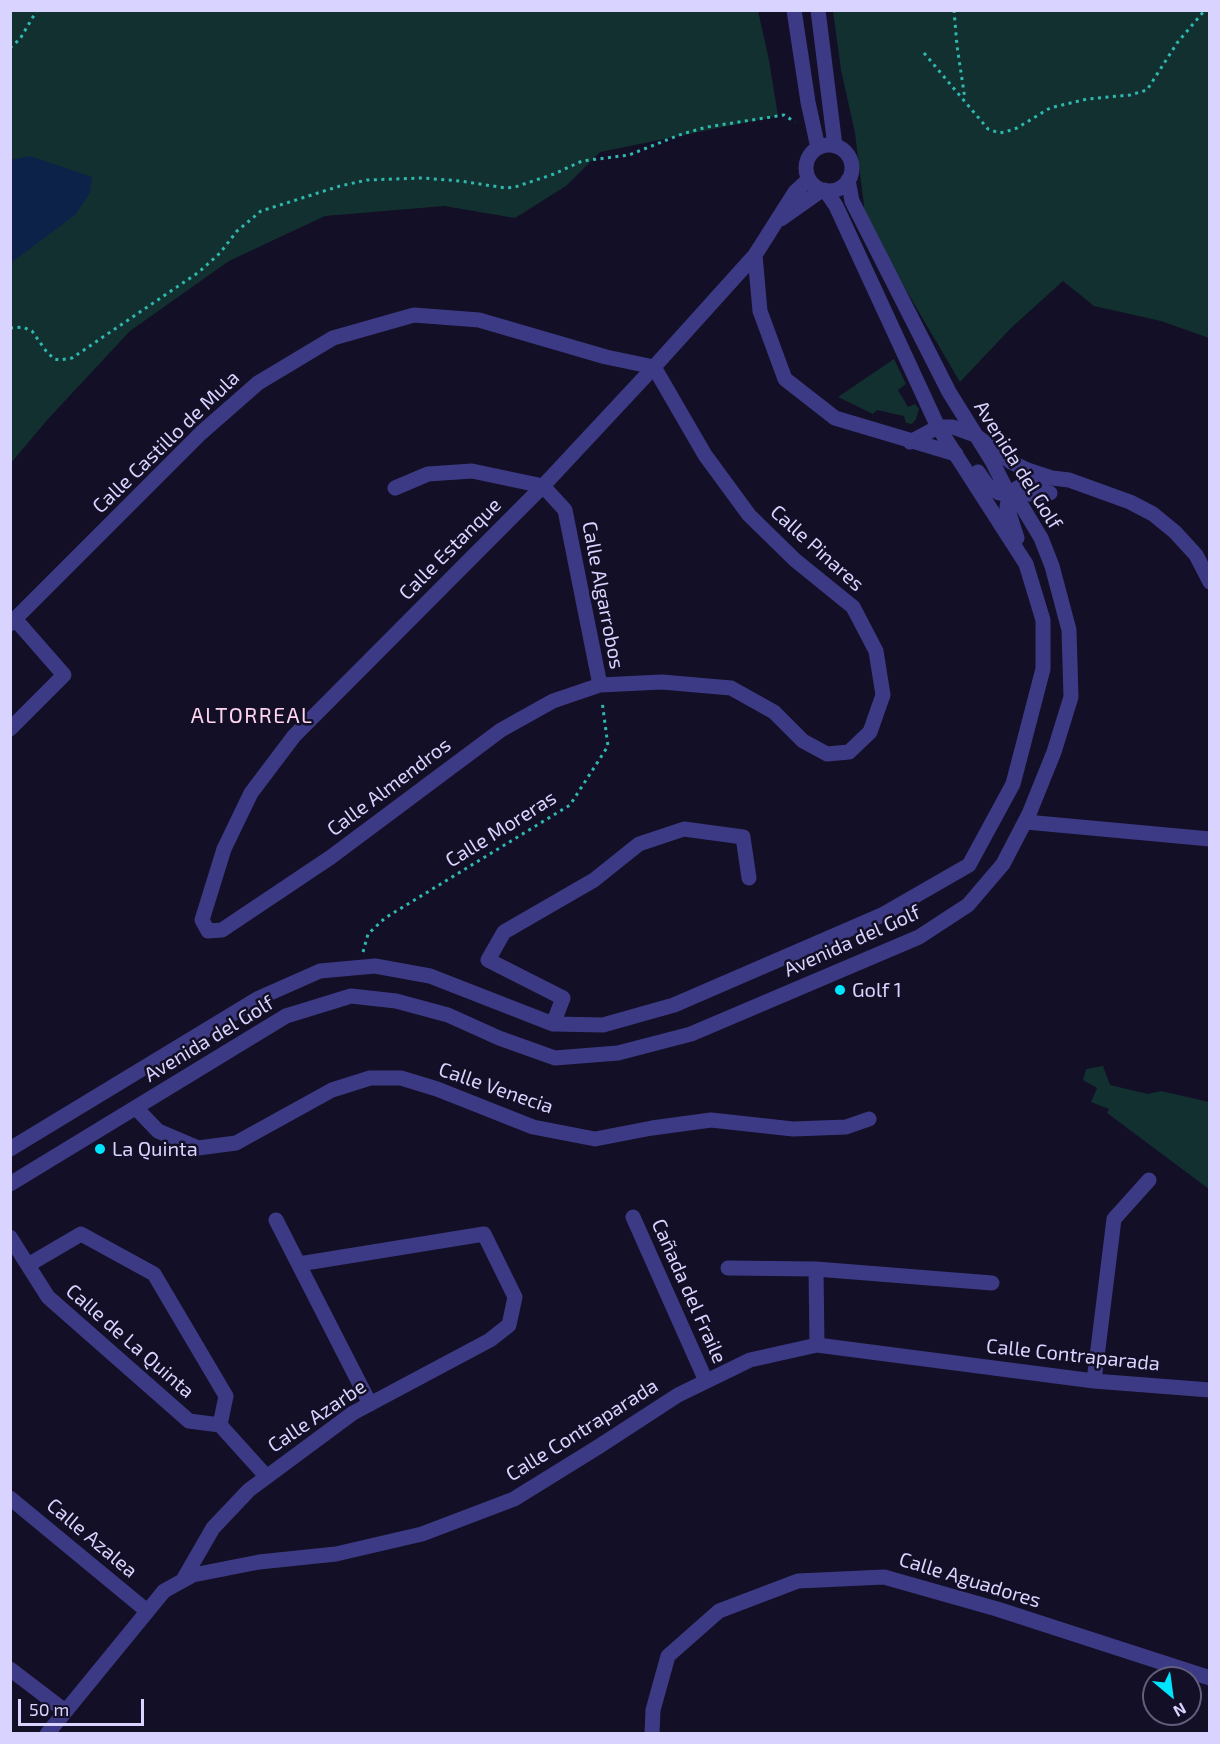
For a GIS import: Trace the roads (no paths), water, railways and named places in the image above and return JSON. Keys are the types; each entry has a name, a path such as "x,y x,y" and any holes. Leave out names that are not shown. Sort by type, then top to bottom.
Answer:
{"street":[{"path":"794,10 797,41 818,148"},
{"path":"818,10 835,146"},
{"path":"835,146 842,148 852,166 848,180 837,189 824,190 812,184 806,165 812,152 818,148 835,146"},
{"name":"Calle Estanque","path":"208,931 202,920 224,849 251,793 286,745 543,486 654,367 755,255 795,192 809,179"},
{"name":"Avenida del Golf","path":"10,1184 286,1016 351,996 396,1000 448,1015 499,1038 555,1058 618,1053 691,1034 919,938 968,905 1003,864 1026,822 1054,752 1071,697 1069,630 1052,566 1041,538 1023,508 1009,495 992,461 949,392 900,300 852,201 848,180"},
{"name":"Avenida del Golf","path":"10,1149 259,998 320,971 375,966 430,976 553,1024 603,1025 674,1005 882,915 969,865 1013,784 1043,669 1043,620 1026,564 938,427 836,206 824,190"},
{"name":"Calle Estanque","path":"776,222 824,190"},
{"path":"755,255 760,311 785,379 835,418 910,442 953,452 971,461 987,485 999,493 1009,495 1050,494 1065,488 1084,486"},
{"name":"Calle Castillo de Mula","path":"13,622 201,433 258,383 333,338 414,315 479,320 606,357 654,367"},
{"name":"Calle Pinares","path":"600,685 662,682 731,688 774,712 803,741 827,754 849,752 870,732 883,695 876,651 853,607 795,560 749,515 705,455 654,367"},
{"path":"910,442 938,427 953,427 975,435 1011,462 1025,469 1053,478 1069,480 1130,502 1154,514 1176,532 1196,555 1209,582"},
{"path":"395,488 428,474 472,471 543,486"},
{"path":"1026,564 1007,507 1009,495 1031,480 1053,478"},
{"name":"Calle Algarrobos","path":"543,486 566,510 600,685"},
{"path":"1041,538 1036,523 1037,508 1050,494"},
{"path":"10,729 64,675 13,622"},
{"name":"Calle Almendros","path":"208,931 222,930 321,863 501,730 553,701 600,685"},
{"path":"1026,822 1209,839"},
{"path":"553,1024 563,998 488,960 504,932 594,880 639,844 684,830 742,837 749,878"},
{"name":"Calle Venecia","path":"136,1108 158,1131 198,1148 236,1143 332,1090 370,1078 401,1078 437,1089 533,1127 595,1139 711,1120 793,1130 846,1127 869,1119"},
{"path":"1094,1381 1114,1219 1149,1180"},
{"name":"Cañada del Fraile","path":"633,1217 706,1381"},
{"path":"276,1220 370,1404"},
{"name":"Calle de La Quinta","path":"10,1237 48,1297 189,1421 220,1425 226,1396 154,1274 81,1234 28,1265"},
{"name":"Calle Azarbe","path":"183,1580 213,1528 249,1490 353,1413 490,1340 509,1325 515,1298 484,1234 299,1264"},
{"path":"728,1268 816,1269 992,1283"},
{"path":"816,1269 817,1345"},
{"name":"Calle Contraparada","path":"47,1734 164,1591 183,1580 193,1575 259,1562 336,1554 422,1534 514,1499 678,1395 750,1360 817,1345 1094,1381 1209,1390"},
{"path":"220,1425 267,1476"},
{"name":"Calle Azalea","path":"10,1498 147,1611"},
{"name":"Calle Aguadores","path":"652,1734 653,1710 668,1656 719,1611 798,1581 884,1576 997,1609 1209,1678"},
{"path":"10,1669 65,1711"}],"water":[{"path":"30,156 92,177 90,193 75,215 11,263 11,160"}],"place":[{"name":"Golf 1","path":"840,990"},
{"name":"La Quinta","path":"100,1149"}],"district":[{"name":"ALTORREAL","path":"252,716"}]}
